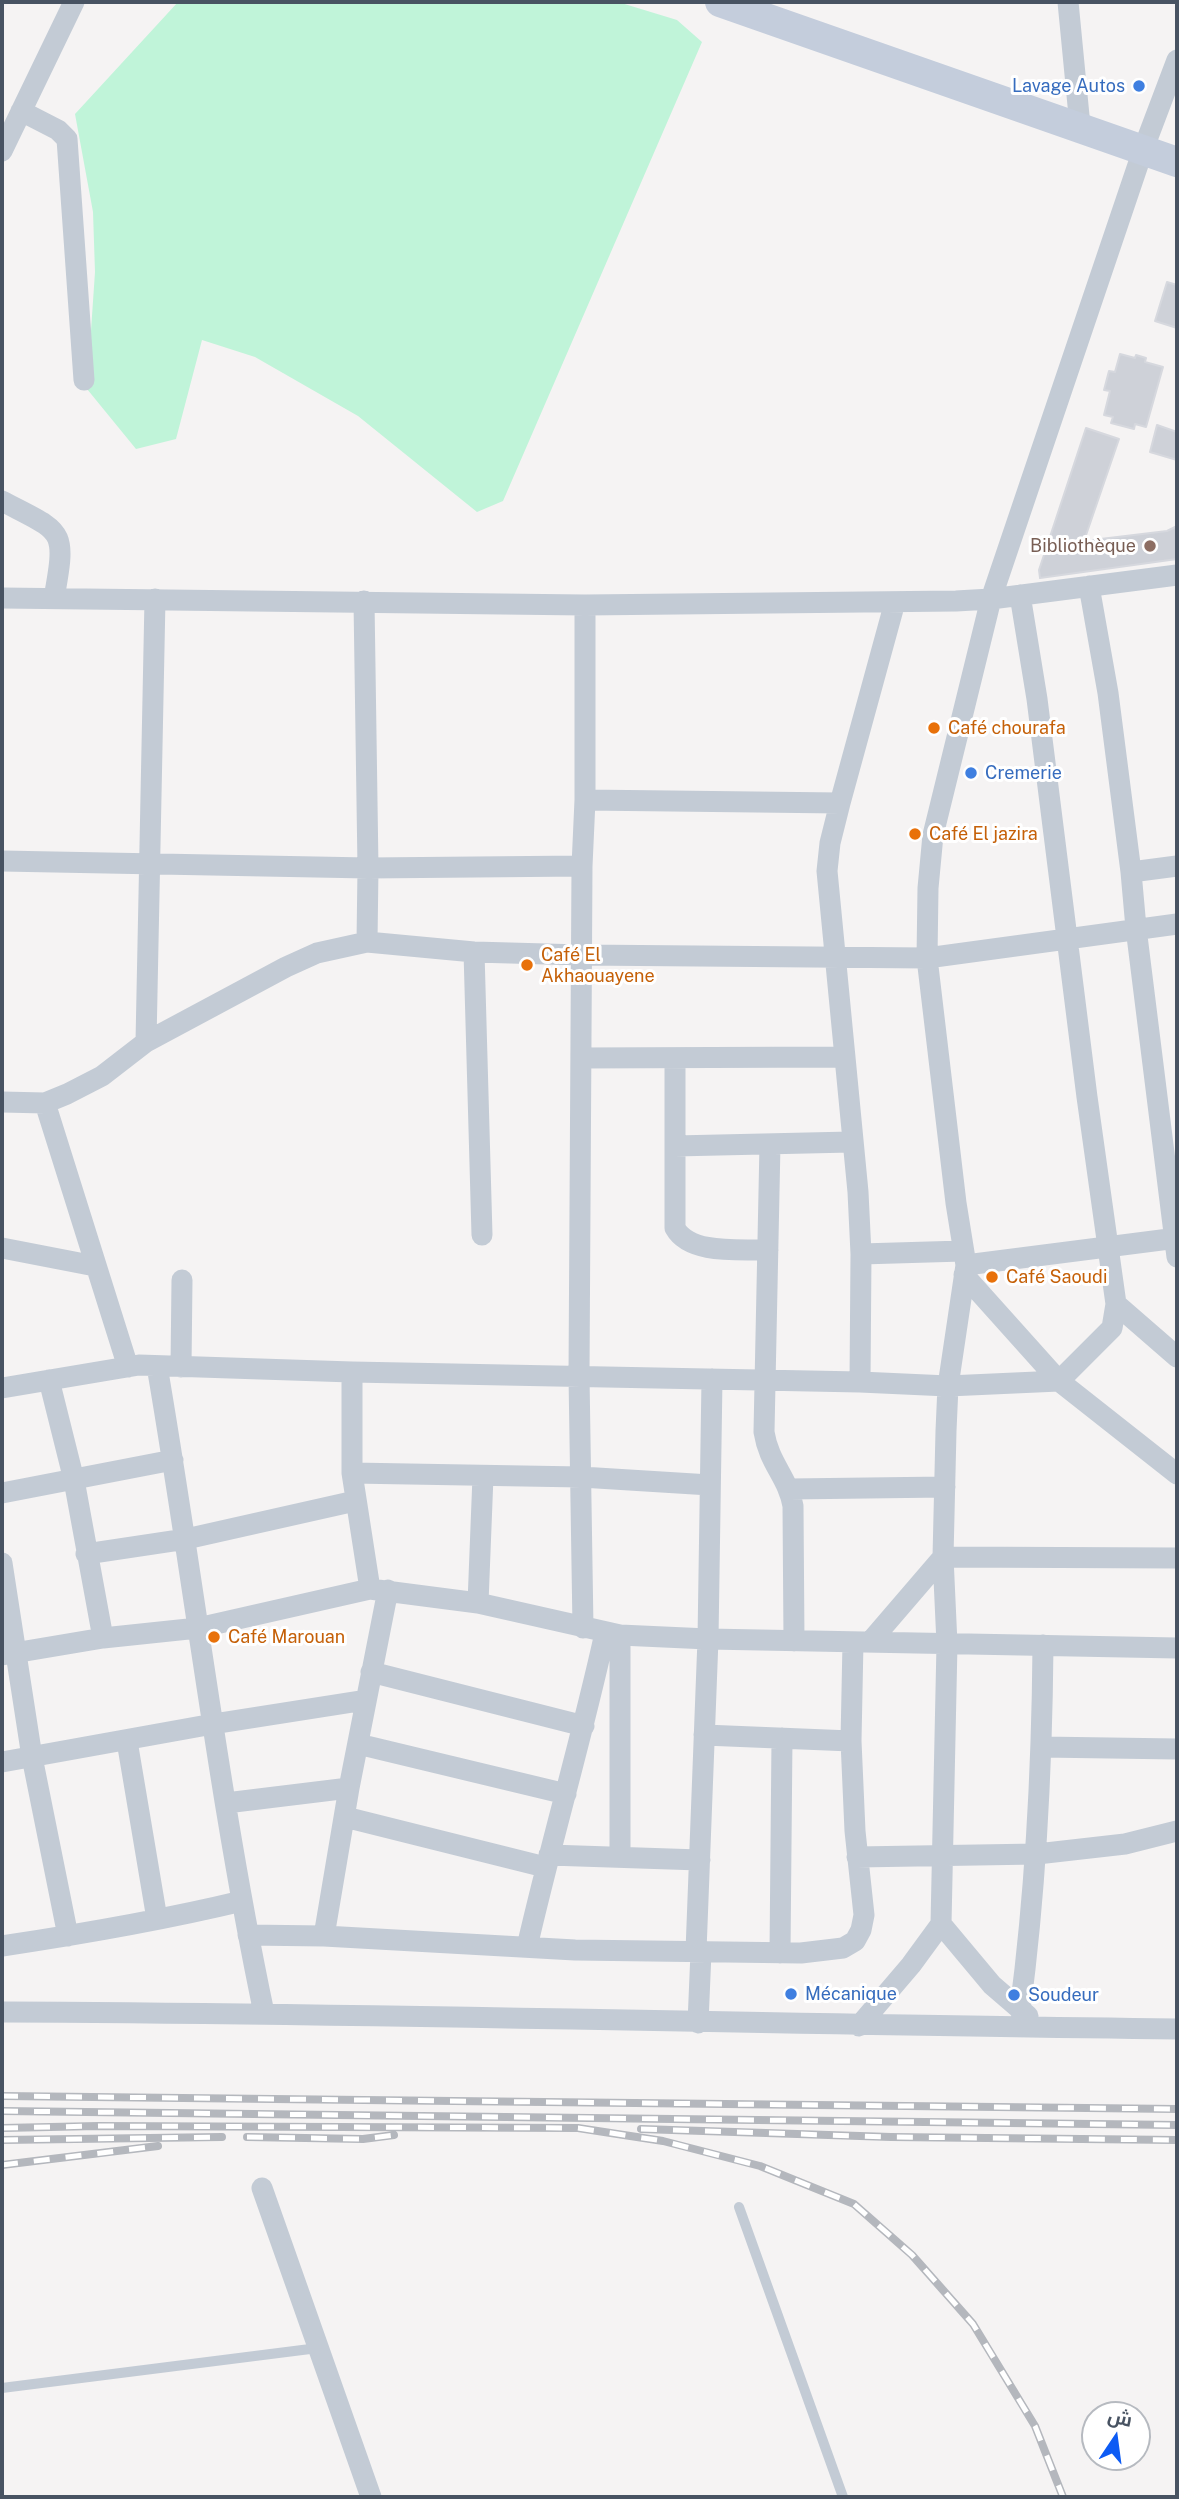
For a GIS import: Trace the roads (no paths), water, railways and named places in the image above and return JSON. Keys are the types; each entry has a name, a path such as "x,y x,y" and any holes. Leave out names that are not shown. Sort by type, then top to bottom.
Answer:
{"main road":[{"path":"720,2 1177,162"}],"street":[{"path":"2,151 74,2"},
{"path":"1068,2 1080,126"},
{"path":"859,2026 911,1965 941,1924 947,1644 943,1557 948,1386 964,1264 927,958 928,888 933,835 991,599 1143,150 1177,60"},
{"path":"21,111 58,130 67,139 83,380"},
{"path":"2,501 50,527 60,539 62,556 54,598"},
{"path":"2,598 585,604 895,602 991,599 1177,575"},
{"path":"861,1254 964,1264 1108,1245 1177,1244 1108,694 1089,586"},
{"path":"2,1388 139,1365 948,1386 1059,1381 1112,1328 1116,1304 1037,699 1020,595"},
{"path":"146,1042 155,599"},
{"path":"364,601 367,942"},
{"path":"860,1382 861,1254 858,1192 851,1142 827,871 830,844 840,803 895,602"},
{"path":"583,1628 579,1376 585,604"},
{"path":"585,800 840,803"},
{"path":"2,861 368,868 582,866"},
{"path":"1131,872 1177,866"},
{"path":"2,1102 45,1103 67,1094 102,1076 146,1042 307,958 339,947 367,942 474,952 927,958 1177,924"},
{"path":"474,952 482,1235"},
{"path":"581,1058 843,1058"},
{"path":"675,1059 675,1228 680,1236 695,1245 768,1250"},
{"path":"45,1103 128,1367"},
{"path":"675,1146 851,1142"},
{"path":"770,1144 764,1432 766,1447 790,1489 793,1506 794,1641"},
{"path":"2,1248 95,1266"},
{"path":"964,1264 1059,1381 1177,1474"},
{"path":"181,1367 182,1280"},
{"path":"1116,1304 1177,1357"},
{"path":"158,1366 242,1901 264,2012"},
{"path":"324,1936 371,1672 379,1589 355,1501 352,1473 352,1372"},
{"path":"698,2023 712,1379"},
{"path":"50,1380 74,1480 103,1638"},
{"path":"2,1493 173,1460"},
{"path":"352,1473 581,1477 710,1485"},
{"path":"478,1603 482,1476"},
{"path":"790,1489 945,1487"},
{"path":"86,1554 186,1539 355,1501"},
{"path":"248,1935 699,1952 780,1953 842,1948 855,1941 862,1930 864,1914 857,1857 851,1741 862,1642 943,1557 1177,1558"},
{"path":"2,1563 9,1654 68,1936"},
{"path":"9,1654 103,1638 198,1628 379,1589 478,1603 612,1634 794,1641 1177,1647"},
{"path":"527,1947 547,1861 612,1634"},
{"path":"612,1634 620,1857"},
{"path":"1020,2010 1037,1854 1043,1645"},
{"path":"371,1672 584,1726"},
{"path":"2,1762 366,1700"},
{"path":"704,1735 851,1741"},
{"path":"780,1953 782,1738"},
{"path":"127,1741 157,1919"},
{"path":"358,1744 566,1794"},
{"path":"1042,1747 1177,1749"},
{"path":"226,1803 349,1788"},
{"path":"345,1817 547,1861 620,1857 700,1860"},
{"path":"857,1857 1037,1854 1125,1844 1177,1831"},
{"path":"2,1946 197,1912 242,1901"},
{"path":"941,1924 992,1984 1043,2028"},
{"path":"2,2012 264,2012 859,2026 1177,2029"},
{"path":"262,2188 370,2497"}],"lane":[{"path":"739,2207 843,2497"},
{"path":"2,2388 318,2348"}],"railway":[{"path":"2,2096 1177,2109"},
{"path":"2,2111 1177,2125"},
{"path":"2,2128 578,2128 663,2141 760,2166 854,2204 912,2255 973,2324 1035,2426 1063,2497"},
{"path":"641,2129 891,2137 1177,2140"},
{"path":"247,2137 363,2139 394,2135"},
{"path":"2,2140 222,2137"},
{"path":"2,2165 158,2146"}],"place":[{"name":"Lavage Autos","path":"1139,86"},
{"name":"Bibliothèque","path":"1150,546"},
{"name":"Café chourafa","path":"934,728"},
{"name":"Cremerie","path":"971,773"},
{"name":"Café El jazira","path":"915,834"},
{"name":"Café El Akhaouayene","path":"527,965"},
{"name":"Café Saoudi","path":"992,1277"},
{"name":"Café Marouan","path":"214,1637"},
{"name":"Mécanique","path":"791,1994"},
{"name":"Soudeur","path":"1014,1995"}]}
